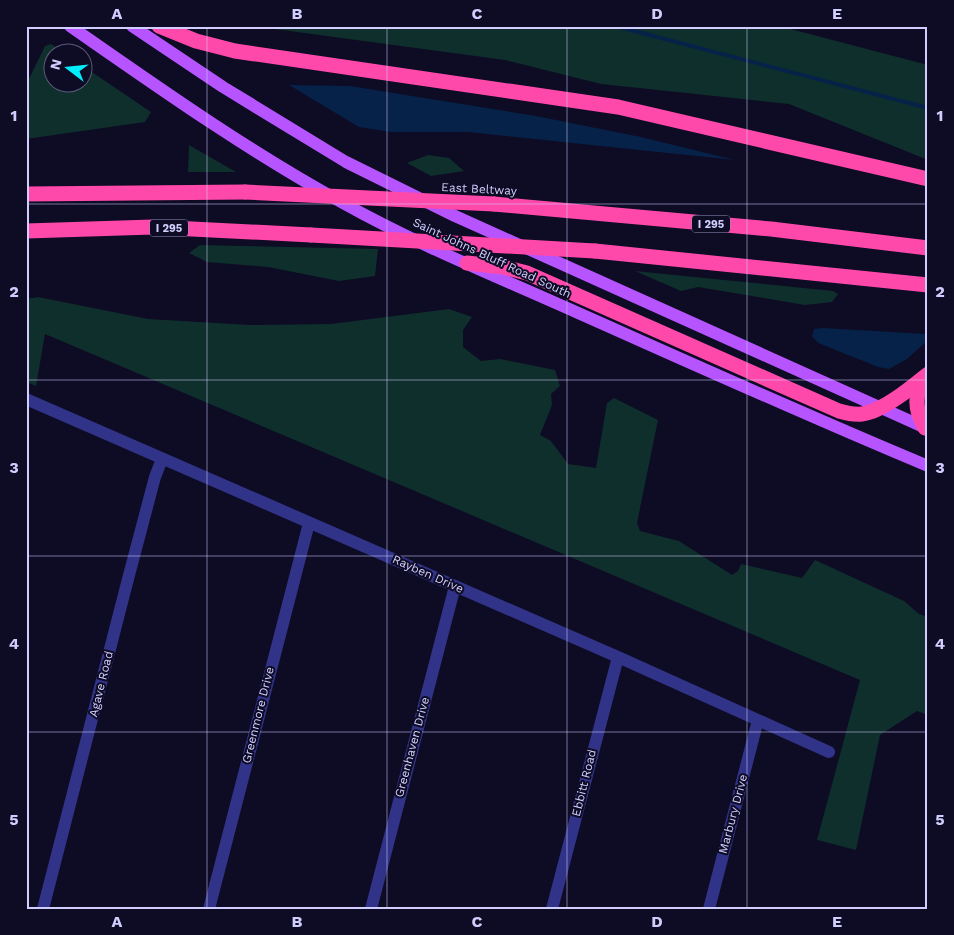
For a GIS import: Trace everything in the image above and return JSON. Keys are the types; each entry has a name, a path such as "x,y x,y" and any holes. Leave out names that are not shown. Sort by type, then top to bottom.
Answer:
{"highway":[{"path":"159,26 196,41 235,51 618,107 928,179"},
{"name":"East Beltway","path":"26,194 245,192 494,204 771,229 928,248"},
{"name":"I 295","path":"26,231 153,228 594,251 928,285"},
{"path":"467,263 503,267 527,274 838,411 860,414 880,407 928,374"},
{"path":"926,429 919,418 916,403 919,388 928,374"}],"main road":[{"name":"Saint Johns Bluff Road South","path":"70,26 179,102 267,159 345,204 467,263 849,433 928,466"},
{"name":"Saint Johns Bluff Road South","path":"132,26 223,87 354,166 455,216 926,429"}],"street":[{"name":"Rayben Drive","path":"26,399 618,657 828,752"},
{"name":"Agave Road","path":"43,909 132,561 155,477 162,459"},
{"name":"Greenmore Drive","path":"209,909 309,522"},
{"name":"Greenhaven Drive","path":"371,909 455,586"},
{"name":"Ebbitt Road","path":"552,909 618,657"},
{"name":"Marbury Drive","path":"709,909 758,720"}],"green space":[{"path":"252,26 779,26 928,65 928,160 789,104 601,84 505,60"},
{"path":"42,52 42,92 92,92 92,72 151,112 145,122 26,139 26,85"},
{"path":"189,145 236,172 188,172"},
{"path":"428,155 449,158 464,171 431,176 407,163"},
{"path":"200,245 378,249 375,276 339,281 268,267 207,262 189,253"},
{"path":"635,271 833,291 838,294 832,302 805,305 698,287 681,291"},
{"path":"38,297 148,319 250,325 331,324 449,309 472,317 463,330 463,347 481,361 500,359 555,370 560,386 551,394 552,405 540,435 551,441 568,464 596,468 607,403 614,398 658,420 637,523 640,531 679,541 732,575 738,571 741,564 802,578 815,560 904,601 919,614 928,617 928,715 917,711 880,735 856,850 817,840 860,680 45,334 36,386 26,382 26,299"}],"water":[{"path":"289,85 350,86 536,116 641,137 735,160 468,132 391,132 359,127"},
{"path":"814,329 926,334 928,340 907,359 889,369 878,367 818,343 812,336"}],"waterway":[{"path":"615,26 928,108"}]}
